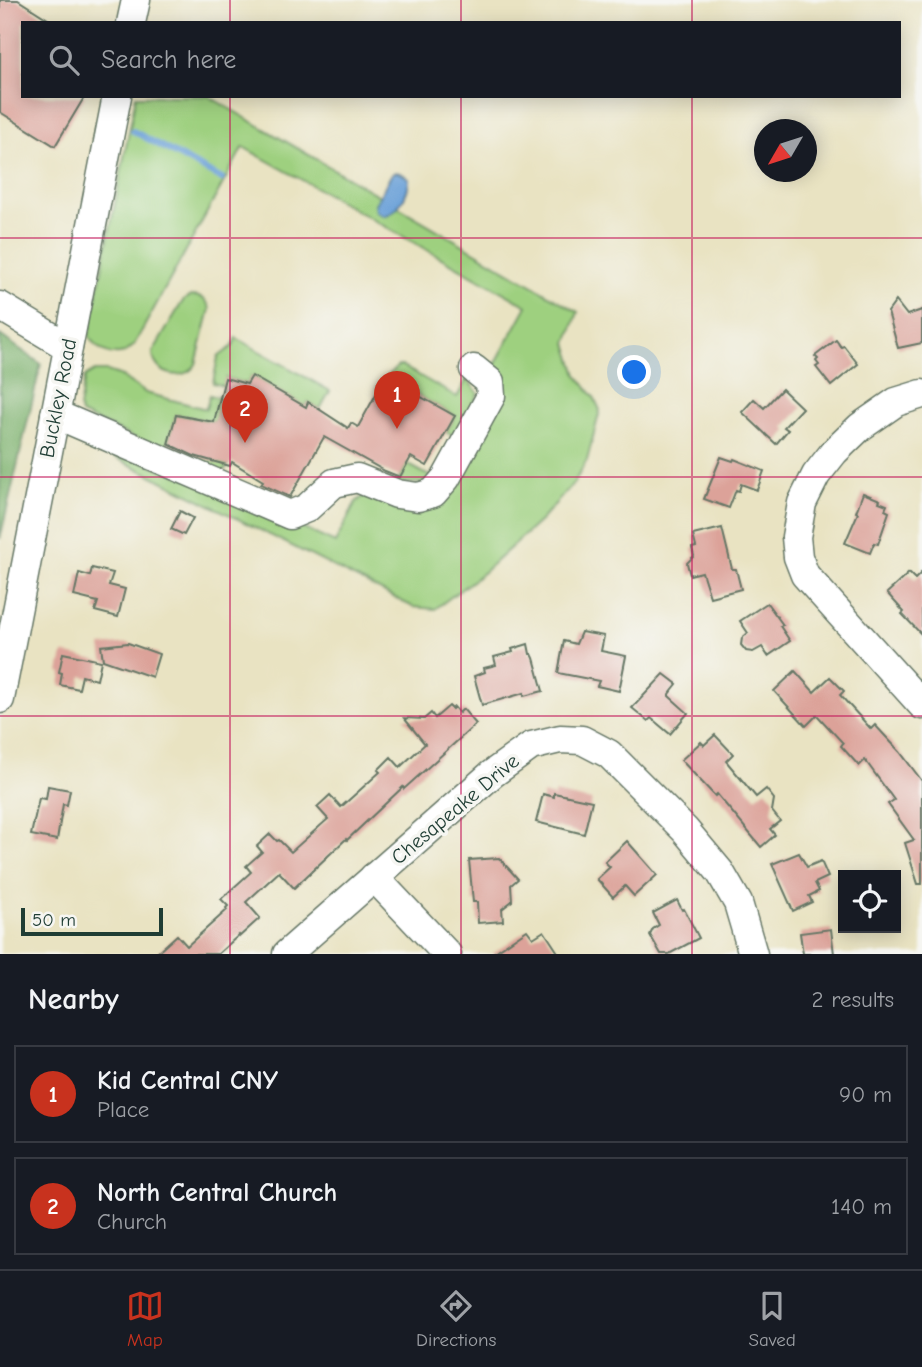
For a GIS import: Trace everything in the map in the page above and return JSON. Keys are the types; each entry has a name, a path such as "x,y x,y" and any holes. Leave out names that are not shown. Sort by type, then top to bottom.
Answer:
{"street":[{"path":"131,21 136,0"},
{"name":"Buckley Road","path":"0,699 117,98"},
{"path":"0,306 68,348"},
{"path":"55,414 290,515 307,508 334,483 357,478 397,494 418,497 433,493 446,478 491,396 490,382 474,369"},
{"path":"922,394 896,402 860,427 834,452 816,475 802,503 796,537 798,557 805,575 922,705"},
{"name":"Chesapeake Drive","path":"287,954 492,774 531,746 560,738 582,740 609,754 685,830 720,872 738,903 752,954"},
{"path":"374,877 447,954"}],"green space":[{"path":"136,98 211,98 578,312 567,343 577,375 594,397 600,410 587,460 574,483 541,520 484,572 435,609 413,607 71,435 216,489 335,543 356,502 364,496 401,508 496,405 504,375 493,368 527,306 243,147 134,345 125,352 113,354 104,351 89,336"},
{"path":"191,296 203,299 210,309 196,364 184,373 170,374 158,366 153,352 181,304"},
{"path":"0,335 41,364 0,539"},
{"path":"236,338 330,391 320,409 308,402 306,407 252,376 247,384 226,378 223,386 213,383 218,357 233,346"},
{"path":"398,366 457,397 467,379 478,393 458,438 446,432 455,416 396,383 389,395 377,388"},
{"path":"95,371 119,375 146,393 206,409 210,395 220,398 217,422 176,415 167,448 228,465 221,476 81,414 79,407 85,377"},
{"path":"407,464 435,479 433,483 397,483"}],"water":[{"path":"395,172 409,179 407,191 397,207 383,216 376,211 375,204"}],"building":[{"path":"0,0 18,0 51,21 21,21 21,98 84,98 55,146 0,112"},
{"path":"896,301 907,315 922,310 922,343 898,348 888,312"},
{"path":"836,340 858,364 831,386 816,367 819,365 815,356"},
{"path":"252,376 306,407 308,402 348,428 351,423 358,427 379,389 389,395 396,383 455,416 427,466 411,457 400,477 324,437 290,497 261,484 263,481 232,462 230,466 194,456 168,444 176,415 214,422 225,378 247,384"},
{"path":"782,389 802,408 784,427 788,430 776,444 742,412 754,399 764,408"},
{"path":"721,457 733,461 734,459 764,471 757,490 741,484 729,508 704,499"},
{"path":"863,493 887,505 885,510 889,512 878,544 874,543 870,553 845,543"},
{"path":"180,511 193,518 184,535 171,529"},
{"path":"722,528 732,569 736,569 741,589 710,597 702,572 690,575 687,563 694,556 692,548 696,547 693,535"},
{"path":"92,568 113,573 109,585 125,589 118,617 95,611 98,602 74,596 79,573 90,576"},
{"path":"922,572 922,635 887,593 909,573 915,579"},
{"path":"767,603 783,625 780,626 790,641 768,656 762,647 753,652 746,651 741,645 742,638 748,633 740,621"},
{"path":"581,632 604,636 601,651 626,656 619,691 597,686 599,681 558,673 564,641 576,644"},
{"path":"128,643 159,654 152,677 103,660 101,646"},
{"path":"528,644 543,691 524,696 524,693 482,705 474,676 485,672 484,668 496,665 494,657 513,652 512,649"},
{"path":"63,653 101,661 97,680 82,676 79,689 60,685 62,673 59,672"},
{"path":"795,671 814,692 830,677 844,691 840,695 871,729 875,725 922,781 922,884 918,884 905,843 914,840 888,804 894,800 865,760 859,766 841,746 843,743 817,715 806,726 774,691"},
{"path":"664,674 677,684 669,696 688,713 670,734 651,718 648,721 632,708"},
{"path":"449,706 459,713 463,709 476,724 294,888 279,872 246,902 260,918 240,936 218,954 156,954 177,935 187,946 227,910 228,906 221,899 251,872 246,866 262,852 257,846 270,834 291,852 328,819 317,807 330,795 341,807 380,772 378,770 391,757 400,767 425,744 404,718 424,719 431,713 435,718"},
{"path":"715,735 733,754 726,761 756,797 766,789 774,799 772,811 780,821 770,829 775,835 761,847 717,794 715,796 681,760 701,742 704,745"},
{"path":"48,786 70,790 67,805 63,804 57,840 31,835 39,798 46,799"},
{"path":"554,793 592,801 584,834 536,822 543,794 554,797"},
{"path":"627,841 657,875 634,896 625,886 613,897 597,879 610,867 605,862"},
{"path":"799,853 807,867 821,861 828,877 815,883 819,891 809,896 812,902 793,911 772,864"},
{"path":"499,858 518,879 511,885 512,901 502,909 503,921 478,923 469,860"},
{"path":"677,900 699,938 669,954 661,954 650,935 659,925 653,913"},
{"path":"831,929 834,954 803,954 800,933"},
{"path":"527,930 533,938 544,931 559,954 492,954"}],"waterway":[{"path":"133,131 222,179"}],"place":[{"name":"Kid Central CNY","path":"397,429"},
{"name":"North Central Church","path":"245,443"}]}
